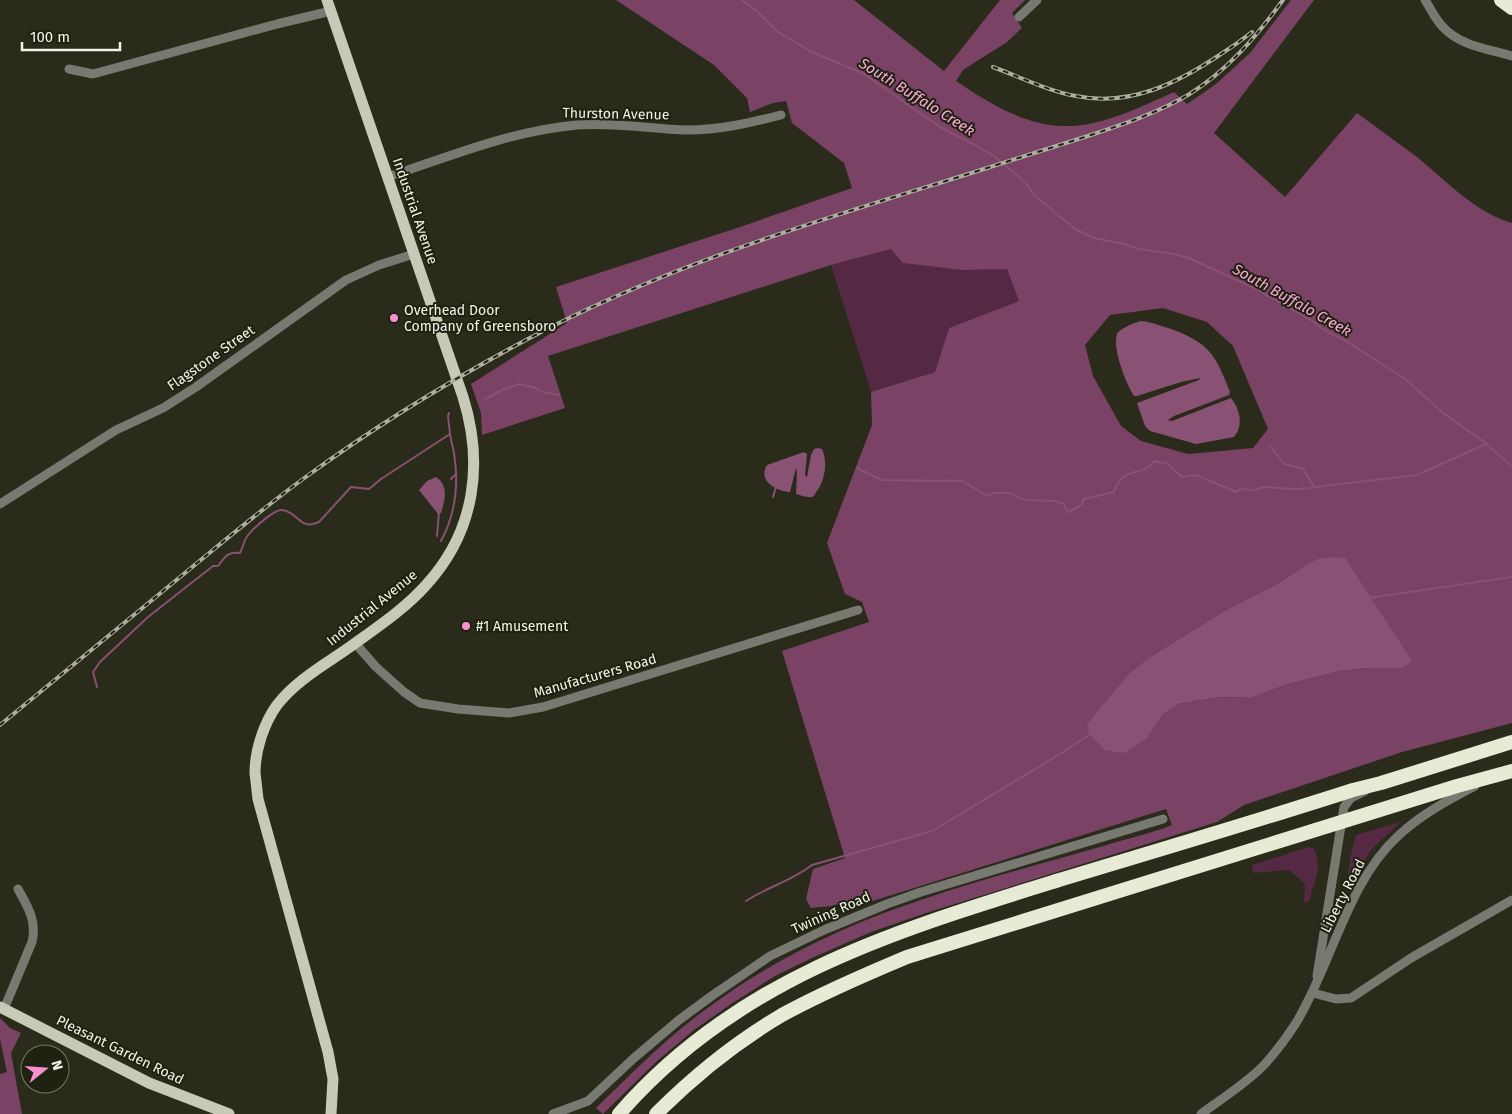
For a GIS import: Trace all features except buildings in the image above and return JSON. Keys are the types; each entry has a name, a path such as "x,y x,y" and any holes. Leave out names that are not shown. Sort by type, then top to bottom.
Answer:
{"highway":[{"path":"1501,0 1512,8"},
{"path":"619,1114 670,1062 733,1014 770,990 814,967 860,947 949,914 1512,742"},
{"path":"656,1114 674,1095 713,1063 781,1016 821,994 907,957 1341,824 1457,786 1512,771"}],"main road":[{"name":"Industrial Avenue","path":"329,5 470,419 474,448 474,480 464,523 452,550 442,566 414,597 302,681 278,705 266,724 259,745 255,771 258,799 328,1052 333,1079 331,1114"},
{"name":"Pleasant Garden Road","path":"2,1008 149,1083 229,1114"}],"street":[{"path":"1019,17 1037,0"},
{"path":"1425,0 1443,27 1456,38 1512,56"},
{"path":"69,69 93,74 277,24 329,5"},
{"name":"Thurston Avenue","path":"388,178 503,138 541,129 580,125 688,130 721,128 781,116"},
{"name":"Flagstone Street","path":"0,504 116,430 163,408 196,387 346,280 378,265 414,254"},
{"name":"Manufacturers Road","path":"355,643 393,683 420,703 458,710 509,713 543,707 858,610"},
{"name":"Liberty Road","path":"1201,1114 1263,1066 1295,1024 1313,993 1352,902 1368,872 1381,855 1398,836 1420,817 1440,804 1491,778"},
{"name":"Liberty Road","path":"1313,993 1324,942 1344,807 1352,798 1381,783"},
{"name":"Twining Road","path":"553,1114 588,1101 679,1020 770,956 824,930 921,892 1163,819"},
{"path":"2,1008 32,942 34,933 32,915 18,889"},
{"path":"1313,993 1336,999 1351,998 1410,958 1512,900"}],"shaded area":[{"path":"616,0 854,0 944,71 1000,0 1025,0 1012,13 1022,28 1007,42 963,70 956,81 996,106 1025,119 1056,126 1072,126 1085,125 1112,118 1174,92 1187,104 1216,84 1250,53 1291,0 1314,0 1214,133 1285,197 1357,113 1417,157 1474,204 1486,212 1512,223 1512,723 1402,752 1244,805 1217,822 871,932 775,976 731,1004 694,1030 657,1061 603,1114 596,1108 676,1033 741,984 799,951 859,923 944,892 1172,825 1166,809 863,904 860,898 831,906 811,908 806,899 813,869 845,858 782,651 869,622 862,602 845,594 827,543 872,425 871,392 935,372 949,328 1019,301 1007,269 961,270 903,263 891,249 831,265 548,356 565,408 482,435 481,413 471,384 567,323 556,287 852,188 844,163 792,123 786,101 773,103 750,112 747,98 714,65","holes":["1163,308 1207,322 1233,346 1268,429 1253,448 1188,454 1141,441 1121,426 1093,376 1085,345 1110,315","1306,565 1402,668 1369,668 1340,671 1285,685 1252,698 1220,697 1178,704 1162,715 1150,657 1224,611 1275,585"]},
{"path":"891,249 904,263 961,270 1007,268 1019,301 949,328 935,372 871,392 831,265"},
{"path":"1141,321 1153,323 1184,334 1203,346 1215,360 1230,392 1229,395 1168,420 1172,421 1231,398 1237,407 1240,418 1239,428 1234,437 1196,444 1150,431 1145,426 1137,403 1200,378 1134,396 1127,383 1118,357 1116,340 1117,334 1121,330"},
{"path":"814,449 822,449 824,454 825,471 820,487 813,497 796,494 796,468 790,492 774,487 766,480 765,471 767,465 804,452 807,454 805,475 807,477 811,455"},
{"path":"436,477 443,484 445,494 441,513 438,514 419,490 427,481"},
{"path":"1331,557 1345,558 1412,661 1402,668 1369,668 1340,671 1285,685 1252,698 1220,697 1178,704 1162,715 1147,738 1124,753 1105,750 1089,734 1087,724 1130,673 1150,657 1224,611 1275,585 1306,565 1318,559"},
{"path":"1401,822 1373,848 1346,886 1356,835"},
{"path":"1308,847 1313,848 1316,854 1318,867 1316,880 1307,903 1304,902 1305,884 1289,870 1253,873 1252,865"},
{"path":"0,1018 10,1028 21,1033 11,1053 22,1114 0,1114 0,1074 7,1072 0,1039"}],"waterway":[{"name":"South Buffalo Creek","path":"742,0 759,13 778,32 810,51 864,74 940,127 994,156 1026,183 1034,195 1075,229 1094,238 1189,258 1256,289 1346,341 1405,379 1442,412 1487,444 1512,467"},
{"path":"485,399 519,384 559,395"},
{"path":"97,687 93,672 100,662 148,617 213,566 218,566 230,554 240,553 245,539 264,520 282,510 288,511 303,523 312,524 319,522 351,487 369,489 381,479 450,434 449,413"},
{"path":"441,541 450,520 456,487 454,453 450,434"},
{"path":"857,468 882,480 962,481 989,496 994,493 1011,493 1025,500 1055,501 1064,504 1068,512 1082,505 1084,499 1114,492 1118,483 1128,474 1144,469 1155,461 1168,464 1182,477 1196,475 1236,492 1240,489 1253,490 1264,487 1295,489 1417,475 1486,444"},
{"path":"1271,447 1284,464 1303,469 1314,487"},
{"path":"451,479 456,474"},
{"path":"773,497 776,487"},
{"path":"437,536 439,512"},
{"path":"1369,598 1512,577"},
{"path":"746,901 812,865 932,831 1092,733"}],"railway":[{"path":"0,725 238,529 287,491 384,423 469,372 578,314 686,268 795,229 1140,118 1188,95 1216,75 1251,40 1283,0"},
{"path":"993,67 1066,94 1096,99 1115,98 1153,90 1170,83 1205,65 1252,32"}],"place":[{"name":"Overhead Door Company of Greensboro","path":"394,318"},
{"name":"#1 Amusement","path":"466,626"}]}
